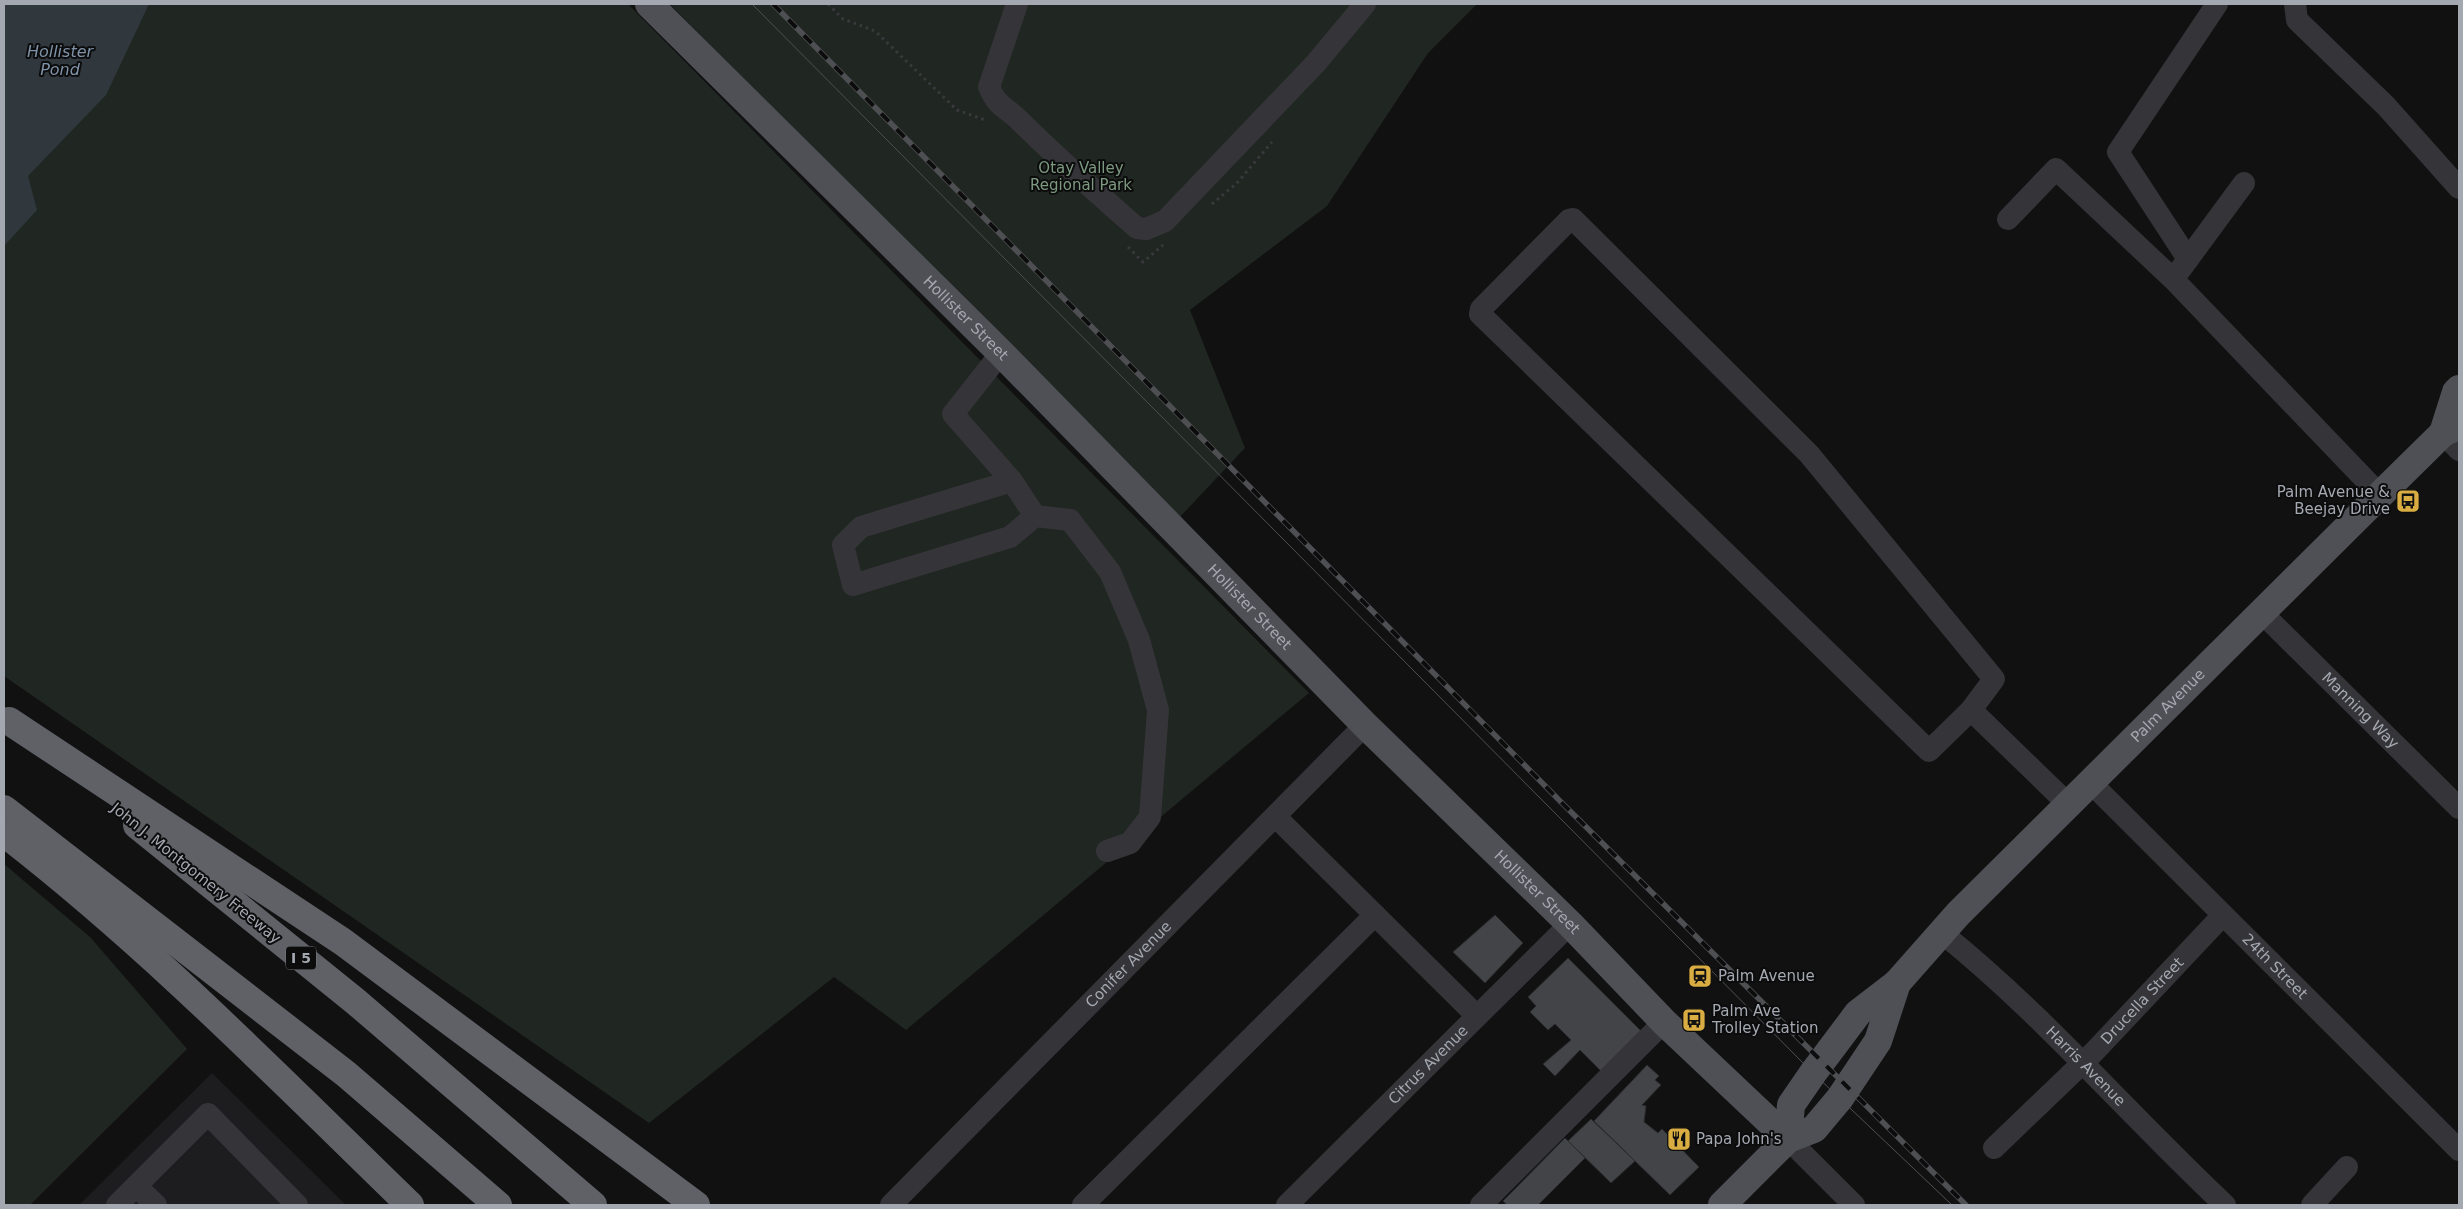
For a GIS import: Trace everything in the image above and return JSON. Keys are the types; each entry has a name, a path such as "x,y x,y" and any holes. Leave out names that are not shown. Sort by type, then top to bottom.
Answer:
{"highway":[{"name":"John J. Montgomery Freeway","path":"6,719 355,1001 593,1205"},
{"path":"6,719 344,942 696,1205"},
{"path":"4,809 338,1068 498,1205"},
{"path":"4,833 91,901 170,972 410,1205"}],"main road":[{"name":"Hollister Street","path":"649,4 1001,353 1365,725 1570,924 1664,1022 1788,1139"},
{"name":"Palm Avenue","path":"1788,1139 1790,1105 1858,1013 1897,983 1942,933 2068,804 2380,495 2454,436 2456,392 2459,389"},
{"name":"Palm Avenue","path":"1722,1205 1788,1139 1814,1129 1840,1098 1871,1055 1878,1041 1897,983"}],"street":[{"path":"1017,4 989,87 996,103 1016,118 1137,228 1146,230 1165,221 1316,63 1365,4"},
{"path":"2188,259 2118,152 2217,4"},
{"path":"2295,4 2297,20 2386,106 2459,188"},
{"path":"2008,219 2056,169 2173,279 2380,495"},
{"path":"2173,279 2244,183"},
{"path":"1573,219 1809,454 1994,679 1972,710 1928,750 1480,314 1482,308 1569,220 1573,219"},
{"path":"1001,353 953,414 1012,481 1035,516"},
{"path":"1012,481 861,527 843,545 853,585 1010,538 1035,516 1070,520 1110,572 1138,640 1158,710 1150,817 1130,843 1107,851"},
{"name":"Manning Way","path":"2261,612 2459,808"},
{"path":"1972,710 2068,804"},
{"name":"Conifer Avenue","path":"891,1205 1365,725"},
{"name":"24th Street","path":"2090,782 2459,1150"},
{"path":"1276,817 1477,1016"},
{"path":"1083,1205 1375,914"},
{"name":"Drucella Street","path":"1994,1148 2083,1063 2223,915"},
{"name":"Citrus Avenue","path":"1287,1205 1570,924"},
{"name":"Harris Avenue","path":"1942,933 1972,957 2083,1063 2225,1205"},
{"path":"1481,1205 1664,1022"},
{"path":"117,1205 208,1114 297,1205"},
{"name":"Hollister Street","path":"1788,1139 1854,1205"},
{"path":"2312,1205 2347,1167"},
{"path":"136,1186 156,1205"}],"path":[{"path":"828,4 843,19 875,31 957,110 992,122"},
{"path":"1208,207 1237,183 1275,138"},
{"path":"1122,241 1143,262 1165,244"}],"shaded area":[{"path":"212,1073 346,1205 79,1205"}],"green space":[{"path":"4,4 628,4 1309,693 906,1030 834,977 649,1123 4,676"},
{"name":"Otay Valley Regional Park","path":"670,4 1477,4 1428,53 1327,206 1190,310 1245,448 1178,519"},
{"path":"4,864 90,937 187,1049 30,1205 4,1205"}],"water":[{"name":"Hollister Pond","path":"4,4 149,4 106,95 28,176 37,210 4,246"}],"building":[{"path":"1495,915 1523,943 1485,983 1453,952"},
{"path":"1568,958 1648,1038 1607,1077 1580,1050 1555,1076 1543,1064 1571,1040 1555,1024 1548,1030 1530,1012 1536,1006 1528,997"},
{"path":"1647,1065 1659,1076 1655,1080 1661,1085 1642,1105 1646,1106 1644,1122 1658,1133 1662,1129 1699,1167 1670,1195 1594,1121"},
{"path":"1591,1119 1635,1161 1611,1183 1568,1141"},
{"path":"1565,1138 1585,1158 1538,1205 1507,1205 1503,1201"}],"tram line":[{"path":"752,4 1813,1073 1952,1205"}],"railway":[{"path":"773,4 1561,802 1966,1205"}],"place":[{"name":"Palm Avenue & Beejay Drive","path":"2408,501"},
{"name":"Palm Avenue","path":"1700,976"},
{"name":"Palm Ave Trolley Station","path":"1694,1020"},
{"name":"Papa John's","path":"1679,1139"}]}
